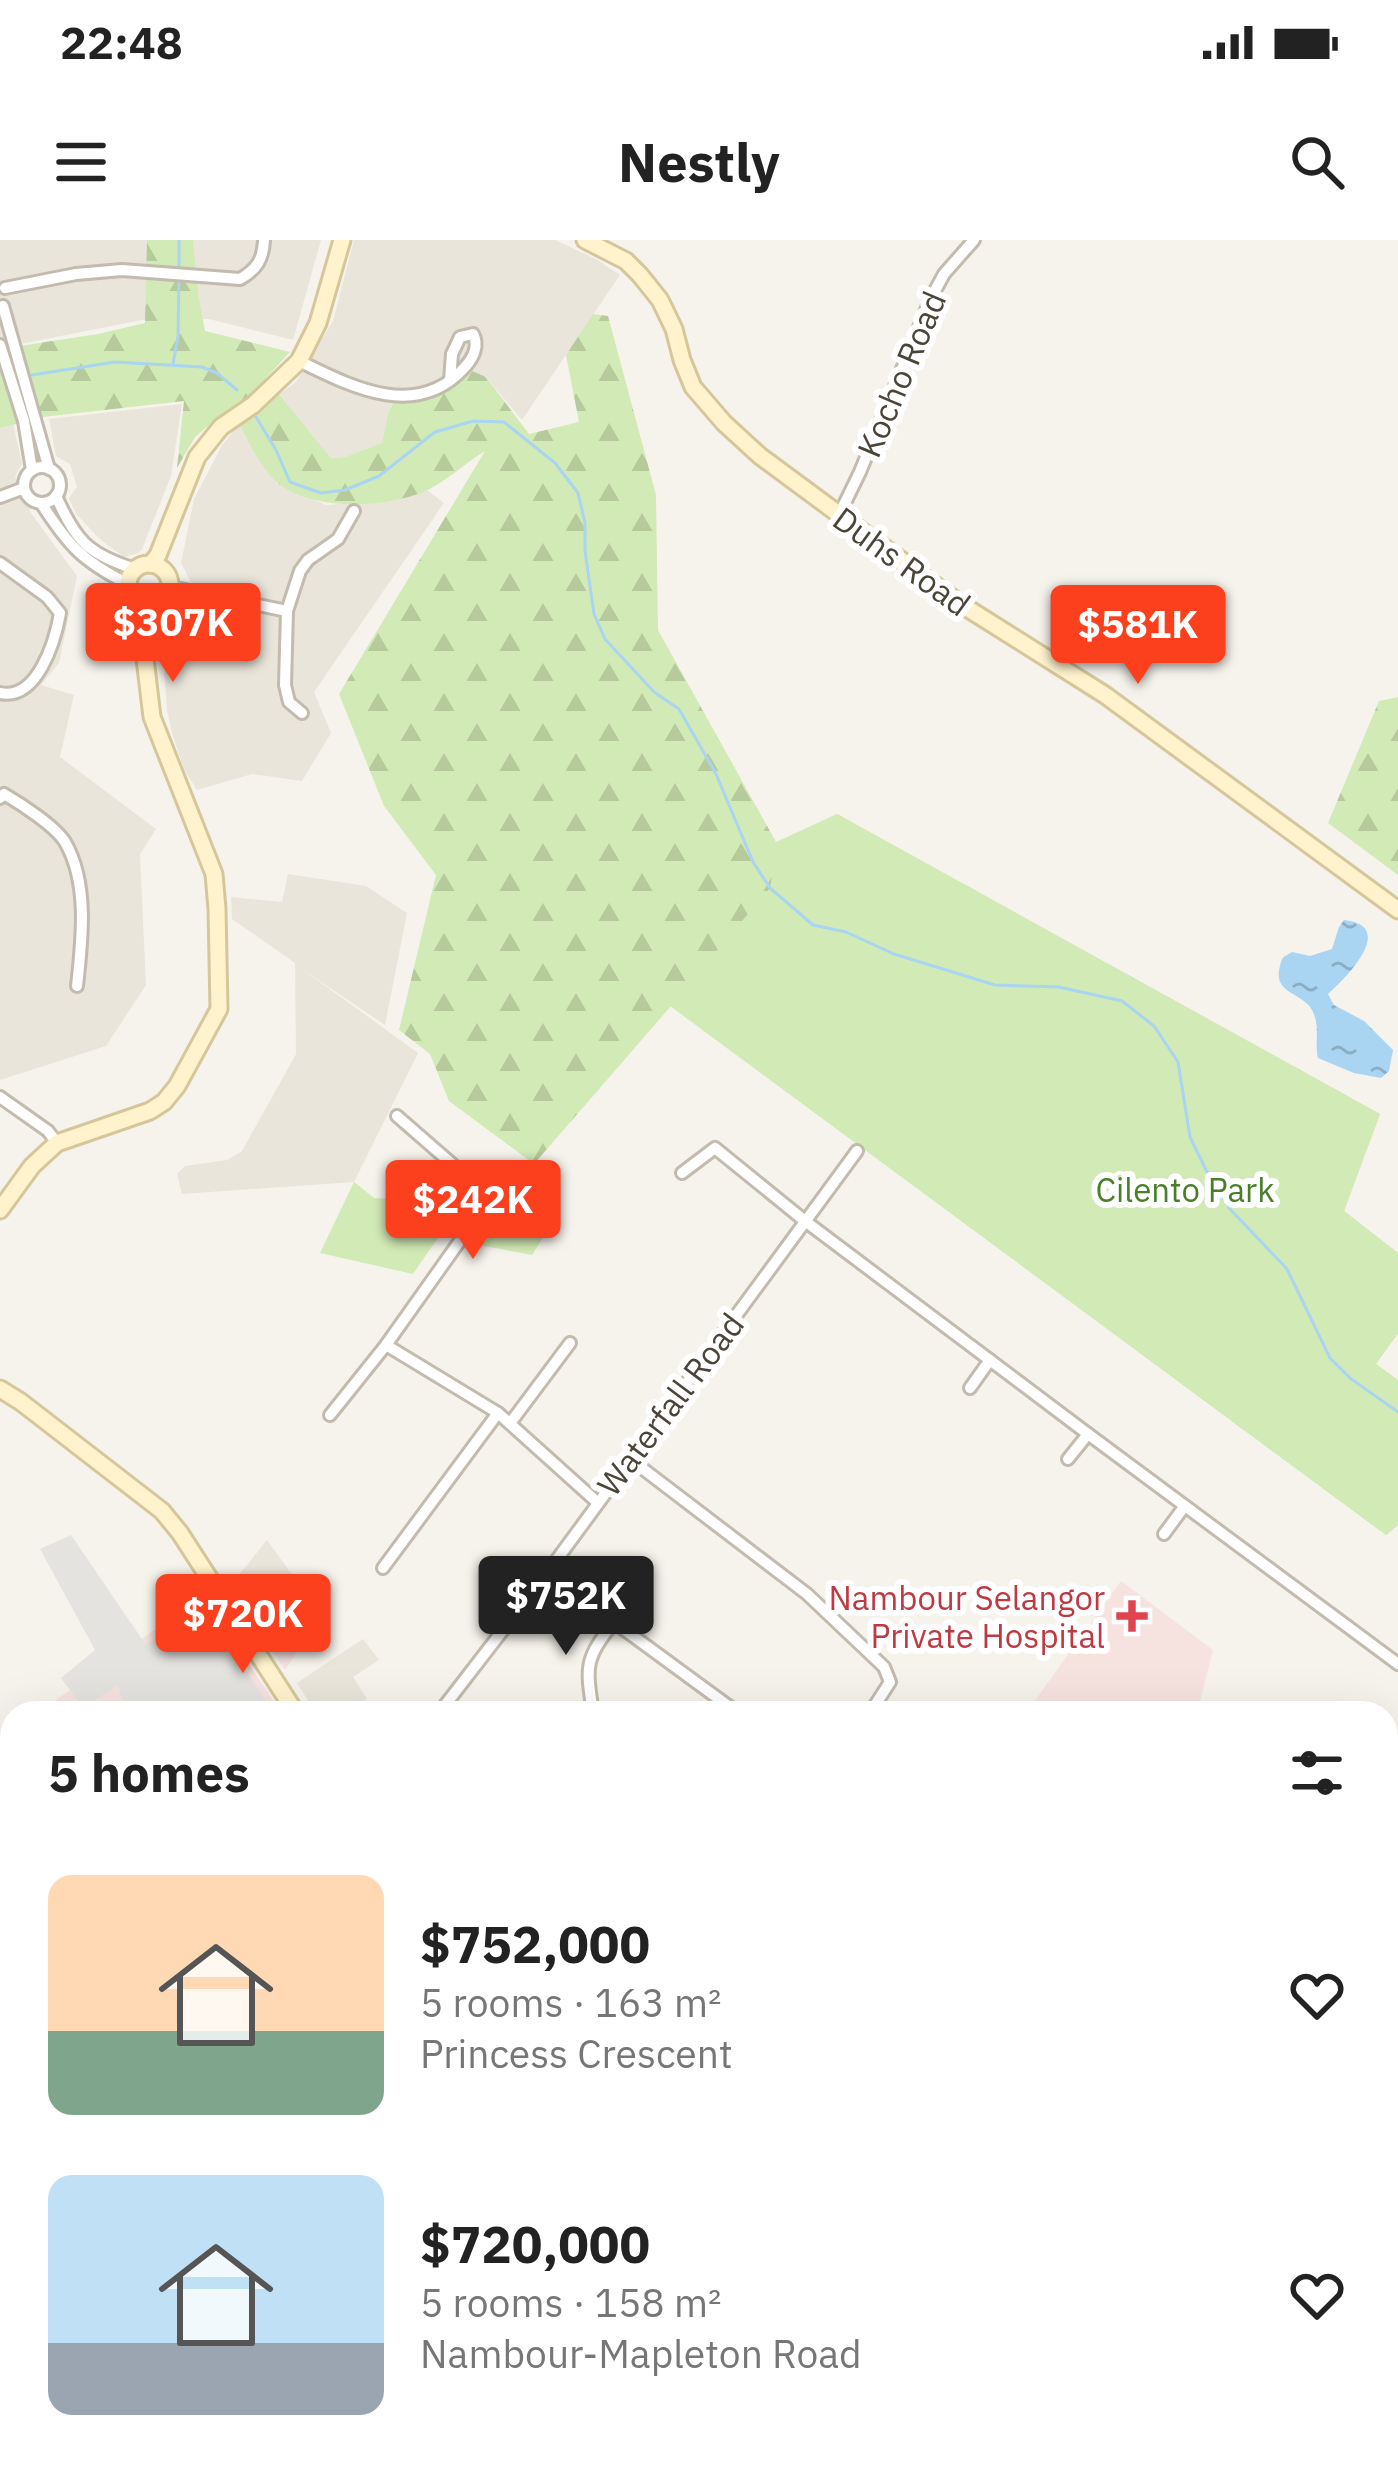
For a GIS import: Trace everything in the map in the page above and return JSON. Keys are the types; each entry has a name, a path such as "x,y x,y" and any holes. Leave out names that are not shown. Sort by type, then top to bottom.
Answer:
{"street":[{"path":"138,572 103,559 68,522 56,496 59,481 49,469 1,306 6,297 2,285 122,270 240,279 254,271 263,256 264,240"},
{"path":"146,606 133,598 138,572 158,555 197,457 221,427 253,405 299,361 318,323 342,240"},
{"name":"Duhs Road","path":"585,240 626,261 660,300 693,387 760,456 995,628 1106,695 1398,910"},
{"name":"Kocho Road","path":"839,515 932,298 944,274 974,240"},
{"path":"0,345 24,421 32,470"},
{"path":"299,361 341,382 390,394 428,394 450,380"},
{"path":"49,469 32,470 24,488 30,498 41,502 66,542 97,569 164,570 169,590 163,600 146,606"},
{"path":"0,496 24,488"},
{"path":"41,502 56,496"},
{"path":"302,713 289,702 284,685 287,611 300,571 338,539 354,511"},
{"path":"0,563 47,597 60,614 47,661 20,693 0,693"},
{"path":"169,590 287,611"},
{"path":"0,1210 32,1166 57,1143 164,1102 219,1009 214,874 152,717 143,642 146,606"},
{"path":"0,798 4,794 20,804 64,839 79,878 82,945 77,986"},
{"path":"0,1097 48,1131 57,1143"},
{"path":"330,1415 386,1345 469,1228 477,1208 475,1184 397,1116"},
{"path":"682,1173 715,1148 1088,1435 1398,1664"},
{"name":"Waterfall Road","path":"448,1701 857,1151"},
{"path":"511,1422 570,1343"},
{"path":"386,1345 498,1412 597,1502"},
{"path":"970,1388 990,1360"},
{"path":"0,1389 162,1510 288,1701"},
{"path":"383,1568 498,1412"},
{"path":"1068,1459 1088,1435"},
{"path":"630,1459 807,1594 884,1666 890,1682 878,1701"},
{"path":"1164,1534 1184,1507"},
{"path":"547,1573 723,1701"},
{"path":"591,1701 590,1659 614,1622"}],"shaded area":[{"path":"0,240 321,240 293,340 209,319 142,320 0,348"},
{"path":"354,240 555,240 620,275 522,420 486,377 470,370 431,400 394,401 382,443 331,458 279,394 296,382 333,321"},
{"path":"0,367 22,463 15,477 31,513 77,576 59,663 41,685 74,695 60,757 156,829 140,854 146,985 106,1046 0,1080"},
{"path":"182,404 171,476 142,549 124,557 76,514 69,498 77,487 70,464 56,456 49,419"},
{"path":"239,424 278,484 326,505 396,500 427,490 444,503 314,692 331,733 302,781 252,774 197,790 172,733 162,641 167,618 173,610 185,607 192,584 181,563 194,499 222,445"},
{"path":"288,874 366,886 407,913 385,1025 302,969 418,1053 354,1182 182,1194 177,1174 185,1166 227,1160 242,1151 296,1054 295,963 232,919 231,897 282,902"},
{"path":"71,1535 146,1645 205,1606 265,1701 123,1701 118,1685 94,1701 78,1701 61,1678 95,1650 40,1549"},
{"path":"267,1540 296,1580 260,1631 230,1586"},
{"path":"296,1580 300,1597 305,1596 321,1615 285,1670 260,1631"},
{"name":"Nambour Selangor Private Hospital","path":"1121,1581 1213,1650 1200,1701 1035,1701"},
{"path":"202,1596 274,1701 55,1701"},
{"path":"363,1639 379,1660 353,1677 364,1701 308,1701 297,1683"}],"green space":[{"path":"147,240 193,240 205,331 290,352 262,382 279,394 331,458 382,443 394,401 431,400 470,370 486,377 529,434 579,422 566,355 593,314 608,316 656,495 658,630 776,842 837,814 1380,1114 1344,1211 1398,1253 1398,1333 1376,1364 1398,1380 1398,1525 1386,1535 671,1006 534,1164 449,1101 430,1054 399,1030 436,875 384,806 339,694 485,451 423,492 350,504 312,499 280,485 259,460 231,407 195,437 177,468 184,401 43,417 0,428 0,349 145,323"},
{"path":"1398,697 1398,875 1328,823 1379,701"},
{"name":"Cilento Park","path":"837,814 1380,1114 1344,1211 1398,1253 1398,1333 1376,1364 1398,1380 1398,1525 1386,1535 670,1006 770,888 777,843"},
{"path":"354,1182 374,1198 407,1200 444,1229 413,1274 320,1253"},
{"path":"499,1211 554,1220 532,1255 479,1245"}],"water":[{"path":"1344,920 1360,924 1367,932 1367,942 1355,965 1328,994 1334,1005 1364,1021 1393,1050 1389,1071 1381,1078 1318,1058 1312,1010 1280,982 1284,957 1292,952 1310,956 1332,949"}],"waterway":[{"path":"179,240 179,268"},
{"path":"173,364 179,278"},
{"path":"32,375 115,362 202,367 237,390"},
{"path":"256,417 290,482 321,493 345,490 379,476 435,432 473,421 504,422 555,463 578,493 594,614 605,639 654,692 679,709 770,888 813,925 846,932 894,954 995,985 1059,987 1122,1001 1154,1026 1178,1062 1190,1137 1230,1209 1287,1269 1330,1358 1398,1412"}],"place":[{"name":"Nambour Selangor Private Hospital","path":"1132,1616"}]}
